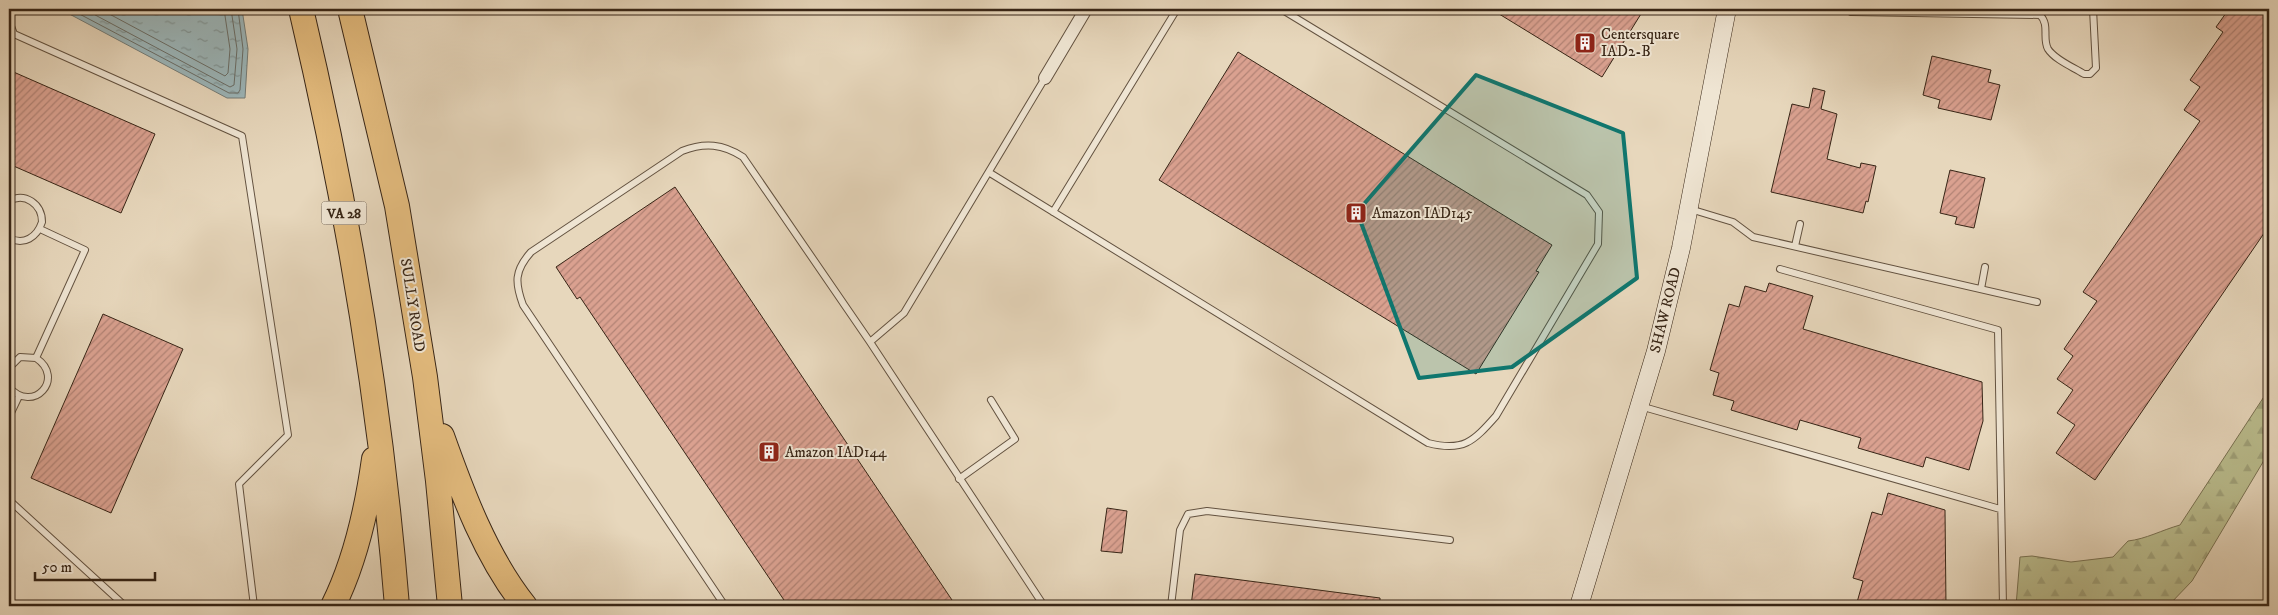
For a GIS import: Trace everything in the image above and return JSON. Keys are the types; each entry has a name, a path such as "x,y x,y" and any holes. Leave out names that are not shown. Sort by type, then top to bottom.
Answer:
{"highway":[{"name":"VA 28","path":"301,9 339,185 376,420 391,529 397,606"},
{"name":"SULLY ROAD","path":"350,9 391,173 425,377 438,481 450,606"},
{"path":"425,377 451,461 476,524 499,568 525,606"},
{"path":"333,606 352,561 362,526 375,451 376,420"}],"main road":[{"name":"SHAW ROAD","path":"1582,604 1656,351 1688,208 1727,9"}],"street":[{"path":"1045,78 1086,9"}],"lane":[{"path":"1053,212 1177,9"},
{"path":"990,173 1428,443 1459,447 1480,434 1496,416 1598,244 1599,212 1587,195 1280,9"},
{"path":"1846,9 1851,12 1961,12 2040,15 2046,24 2047,47 2054,55 2084,74 2090,74 2096,68 2093,9"},
{"path":"9,21 14,34 242,136 288,435 239,484 254,606"},
{"path":"870,342 904,312 990,173 1045,78"},
{"path":"724,606 523,305 516,286 523,261 531,252 682,152 695,146 713,144 730,148 743,157 870,342 1044,606"},
{"path":"9,201 22,198 31,200 38,207 42,216 40,229 33,237 24,241 9,238"},
{"path":"1688,208 1734,222 1753,237 2037,302"},
{"path":"1795,246 1800,224"},
{"path":"36,358 85,250 40,229"},
{"path":"1982,289 1985,268"},
{"path":"1780,269 1998,330 2003,606"},
{"path":"9,368 20,357 36,358 42,362 48,373 48,380 44,390 35,397 25,398 19,396 9,387"},
{"path":"9,417 19,396"},
{"path":"959,479 1015,439 992,400"},
{"path":"1639,406 2000,509"},
{"path":"9,500 125,606"},
{"path":"1171,606 1180,530 1188,514 1207,511 1450,540"}],"highlighted area":[{"path":"1476,75 1623,133 1637,278 1512,367 1419,378 1357,212"}],"green space":[{"path":"2269,389 2269,452 2192,581 2168,606 2016,606 2020,557 2032,556 2071,562 2113,557 2128,541 2180,525"}],"water":[{"path":"60,9 242,9 248,49 245,98 227,98"}],"building":[{"name":"Centersquare IAD2-B","path":"1491,9 1644,9 1602,77"},
{"path":"2229,9 2269,9 2269,226 2095,480 2056,453 2075,425 2057,413 2073,390 2057,379 2073,356 2064,349 2097,301 2083,292 2200,121 2184,110 2200,87 2190,80 2223,32 2216,27"},
{"name":"Amazon IAD145","path":"1238,52 1552,245 1536,271 1539,272 1476,374 1159,180"},
{"path":"1932,56 1991,70 1988,82 2000,85 1991,120 1938,108 1940,100 1923,95"},
{"path":"9,70 155,134 121,213 9,164"},
{"path":"1813,88 1825,91 1821,109 1837,114 1827,159 1860,168 1861,163 1876,166 1868,202 1866,201 1863,213 1771,192 1792,104 1809,108"},
{"path":"1950,170 1985,178 1974,228 1955,224 1957,217 1940,213"},
{"name":"Amazon IAD144","path":"675,187 956,606 788,606 580,297 577,299 556,267"},
{"path":"1769,283 1813,296 1803,329 1982,382 1983,421 1969,470 1926,457 1923,467 1858,448 1861,438 1800,420 1797,430 1731,410 1734,401 1713,395 1719,373 1710,370 1729,304 1739,307 1745,286 1766,292"},
{"path":"103,314 183,349 111,513 31,478"},
{"path":"1888,493 1945,510 1946,606 1856,606 1863,581 1853,578 1872,512 1882,515"},
{"path":"1107,508 1127,511 1122,553 1101,551"},
{"path":"1195,574 1380,598 1380,606 1191,606"}],"place":[{"name":"Centersquare IAD2-B","path":"1585,43"},
{"name":"Amazon IAD145","path":"1356,213"},
{"name":"Amazon IAD144","path":"769,452"}]}
